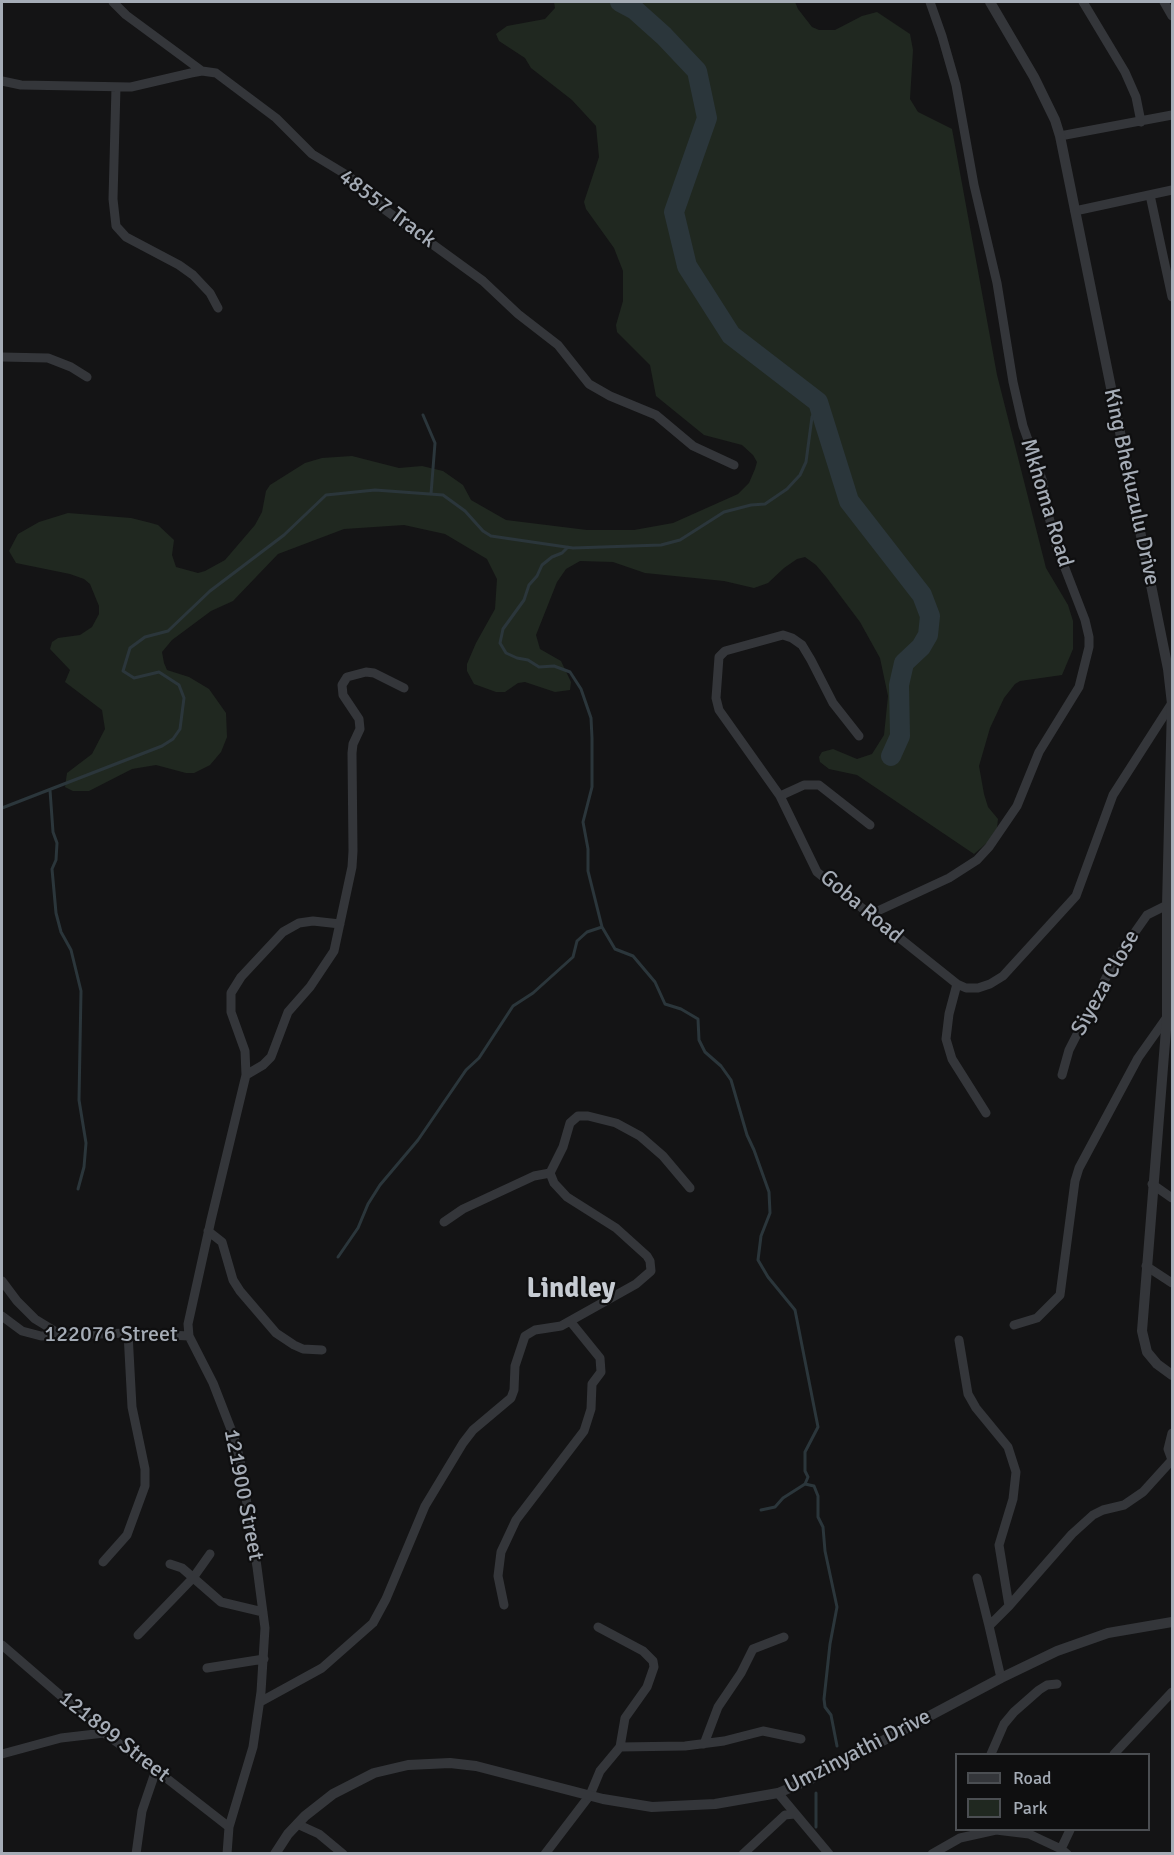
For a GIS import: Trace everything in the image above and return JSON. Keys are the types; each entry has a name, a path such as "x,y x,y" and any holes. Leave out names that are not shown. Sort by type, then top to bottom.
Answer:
{"street":[{"name":"48557 Track","path":"113,2 126,15 202,71 210,71 221,76 276,118 312,154 350,177 384,209 483,281 525,320 558,345 589,384 610,396 656,415 693,447 734,465"},
{"name":"Mkhoma Road","path":"869,915 949,879 977,860 989,847 1017,806 1039,752 1079,687 1089,647 1085,620 1056,545 1043,482 1023,426 1013,382 997,283 974,185 956,85 930,2"},
{"name":"King Bhekuzulu Drive","path":"990,2 1034,77 1055,120 1168,669 1172,704 1167,1017 1142,1331 1144,1346 1157,1364 1173,1376"},
{"path":"1083,2 1125,72 1136,97 1141,122"},
{"path":"1164,2 1173,16"},
{"path":"2,81 21,85 116,87 147,84 202,71"},
{"path":"116,87 113,192 113,217 116,226 126,237 189,271 210,293 218,308"},
{"path":"1059,136 1173,115"},
{"path":"1075,211 1173,190"},
{"path":"1150,195 1173,297"},
{"path":"2,357 48,358 71,367 87,377"},
{"name":"Goba Road","path":"859,736 833,703 802,645 795,640 783,635 725,651 718,660 718,706 780,796 814,868 825,881 957,984"},
{"path":"246,1075 263,1065 271,1057 288,1012 333,955 353,851 352,753 360,724 343,695 342,686 347,677 366,672 374,673 404,688"},
{"path":"986,1113 952,1059 946,1039 949,1014 957,984 966,988 978,988 995,982 1068,908 1080,890 1113,795 1172,704"},
{"path":"780,796 804,785 821,785 870,825"},
{"name":"Siyeza Close","path":"1062,1075 1069,1050 1114,962 1147,915 1167,905"},
{"path":"189,1336 188,1324 208,1232 246,1075 246,1051 234,1022 230,1002 231,993 241,976 283,932 299,923 313,921 340,924"},
{"path":"1014,1325 1037,1318 1060,1295 1075,1181 1079,1168 1138,1058 1167,1017"},
{"path":"260,1702 322,1668 372,1623 386,1599 425,1506 463,1443 473,1430 511,1398 514,1390 515,1366 525,1336 535,1330 561,1326 636,1284 651,1271 650,1261 621,1232 567,1197 554,1183 550,1173 563,1147 570,1123 578,1116 588,1116 616,1123 640,1136 663,1156 690,1188"},
{"path":"444,1222 463,1209 534,1176 550,1173"},
{"path":"1152,1184 1173,1198"},
{"path":"208,1232 222,1242 233,1280 240,1291 276,1333 303,1349 322,1350"},
{"path":"1146,1266 1173,1283"},
{"path":"2,1281 35,1319 53,1330 57,1336"},
{"name":"122076 Street","path":"2,1316 26,1333 57,1336 83,1333 128,1333 189,1336"},
{"path":"504,1605 498,1576 501,1552 516,1520 585,1431 591,1409 592,1384 601,1372 600,1358 570,1321"},
{"path":"103,1562 127,1535 145,1486 145,1469 132,1407 128,1333"},
{"name":"121900 Street","path":"189,1336 213,1383 237,1448 253,1537 265,1635 260,1702 253,1747 229,1827 227,1854"},
{"path":"959,1340 968,1394 976,1408 1008,1447 1017,1472 1013,1499 999,1545 1009,1606"},
{"path":"989,1626 1078,1528 1093,1515 1124,1504 1143,1492 1172,1460 1168,1449 1173,1433"},
{"path":"138,1635 193,1578 210,1554"},
{"path":"170,1564 182,1568 221,1602 263,1612"},
{"path":"977,1578 1001,1678"},
{"name":"Umzinyathi Drive","path":"275,1854 297,1824 333,1794 354,1782 392,1768 419,1764 450,1763 476,1766 623,1803 652,1806 715,1804 778,1793 809,1780 1001,1678 1058,1651 1123,1629 1173,1622"},
{"path":"545,1854 590,1795 600,1771 620,1747 625,1718 646,1687 654,1664 643,1651 598,1627"},
{"path":"704,1744 718,1707 741,1673 753,1649 784,1637"},
{"name":"121899 Street","path":"2,1645 104,1733 229,1827"},
{"path":"207,1668 264,1659"},
{"path":"992,1753 1004,1724 1014,1712 1039,1690 1047,1685 1057,1684"},
{"path":"1116,1753 1142,1722 1173,1692"},
{"path":"620,1747 704,1744 763,1731 801,1739"},
{"path":"2,1754 61,1738 104,1733"},
{"path":"136,1854 142,1811 156,1770"},
{"path":"778,1793 829,1854"},
{"path":"746,1852 785,1815 794,1814"},
{"path":"297,1824 319,1834 343,1854"},
{"path":"932,1854 961,1834 1014,1831 1033,1836 1064,1851 1070,1831"}],"green space":[{"path":"554,2 795,2 812,27 819,30 835,30 862,16 877,12 910,34 913,50 910,99 918,112 952,129 997,375 1046,568 1068,605 1073,621 1073,649 1062,675 1020,681 1015,684 1004,698 990,728 979,766 988,807 998,819 997,828 988,842 974,854 857,775 829,769 820,762 819,757 822,752 833,749 857,759 872,754 884,735 888,696 880,658 860,622 816,565 805,557 797,559 784,568 768,583 754,588 724,581 645,573 613,562 580,561 566,569 557,582 536,635 540,649 561,661 571,682 570,690 555,692 525,682 518,683 505,692 496,692 474,684 467,671 467,664 476,643 495,609 497,579 487,559 445,534 404,525 344,529 278,554 233,601 211,611 172,640 162,652 167,670 189,677 209,689 226,713 227,737 221,752 210,765 194,773 186,773 156,765 132,769 89,791 73,791 65,787 67,773 92,754 105,729 102,710 65,682 70,670 50,649 52,642 58,638 80,635 92,627 99,614 99,606 90,584 84,579 16,563 9,551 18,534 39,522 68,513 131,518 158,525 174,540 172,555 176,567 198,573 225,560 255,525 262,512 266,491 270,485 305,463 322,458 352,456 399,468 422,466 443,471 463,485 471,500 506,520 587,530 634,530 673,523 738,494 749,483 757,462 753,455 742,445 704,435 656,396 650,365 617,332 616,325 623,301 623,271 614,248 586,209 584,202 599,157 596,126 572,100 531,68 525,58 499,41 496,34 507,26 545,19 555,8"}],"waterway":[{"path":"620,2 635,10 664,36 697,71 707,118 674,212 687,266 731,335 818,402 849,501 922,595 930,616 928,635 921,647 904,663 899,685 900,736 891,756"},
{"path":"2,808 162,746 173,739 180,729 184,698 179,685 159,672 134,678 123,671 130,648 145,637 168,631 210,591 284,535 326,495 375,490 443,495 465,511 483,531 491,536 573,548 661,545 680,540 724,512 765,504 787,489 800,475 806,462 812,417 818,402"},
{"path":"423,415 435,443 431,494"},
{"path":"568,547 542,565 537,576 529,585 524,600 503,629 500,643 506,653 517,658 528,660 539,667 554,666 570,672 581,689 591,718 592,738 592,787 583,822 588,849 588,871 602,927 615,949 633,956 655,982 665,1004 681,1009 698,1019 699,1040 705,1052 721,1066 731,1080 747,1135 769,1192 770,1213 761,1236 758,1260 768,1277 795,1310 818,1427 805,1452 805,1471 808,1477 805,1484 783,1498 775,1507 761,1510"},
{"path":"50,790 53,832 57,843 56,860 52,869 56,913 61,932 71,950 81,991 79,1100 86,1143 84,1167 78,1189"},
{"path":"338,1257 358,1228 368,1204 380,1185 418,1140 466,1070 479,1058 513,1006 533,993 573,957 577,941 587,932 602,927"},
{"path":"805,1484 814,1486 818,1496 818,1517 823,1527 825,1551 837,1607 824,1699 825,1707 831,1715 837,1746"},
{"path":"816,1793 816,1827"}],"district":[{"name":"Lindley","path":"571,1290"}]}
